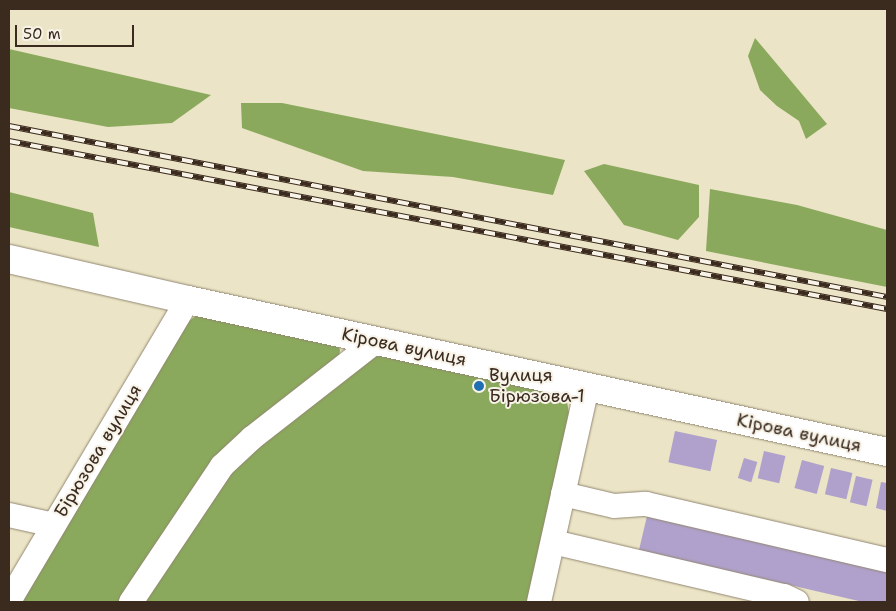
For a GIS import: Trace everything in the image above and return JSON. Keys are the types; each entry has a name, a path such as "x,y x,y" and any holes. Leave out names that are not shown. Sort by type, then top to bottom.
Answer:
{"main road":[{"name":"Кірова вулиця","path":"9,259 587,388 887,452"}],"street":[{"name":"Бірюзова вулиця","path":"9,601 188,300"},
{"path":"131,602 222,466 252,438 376,341"},
{"path":"539,602 587,388"},
{"path":"563,494 614,506 646,504 887,560"},
{"path":"9,515 54,525"},
{"path":"553,542 784,596 797,602"}],"green space":[{"path":"755,38 827,124 806,139 799,121 777,106 760,90 748,56"},
{"path":"9,49 211,95 172,123 108,127 9,108"},
{"path":"241,103 282,103 565,160 553,195 453,177 363,171 242,128"},
{"path":"604,164 699,185 699,217 678,240 624,225 584,171"},
{"path":"710,189 797,205 887,230 887,287 706,251"},
{"path":"9,192 93,213 99,247 9,227"},
{"path":"200,313 338,345 340,350 339,357 224,450 124,602 17,602 189,321"},
{"path":"373,354 389,354 558,395 567,402 570,418 528,602 140,602 226,469"}],"building":[{"path":"675,431 717,440 710,471 668,462"},
{"path":"764,451 785,456 779,483 758,478"},
{"path":"744,458 757,462 751,482 738,478"},
{"path":"802,460 824,466 817,494 794,488"},
{"path":"831,468 852,473 846,499 825,494"},
{"path":"856,476 873,480 866,506 850,502"},
{"path":"881,482 887,483 887,511 876,508"},
{"path":"647,516 887,571 887,602 863,602 639,550"}],"railway":[{"path":"9,126 887,297"},
{"path":"9,141 887,309"}],"place":[{"name":"Вулиця Бірюзова-1","path":"479,386"}]}
